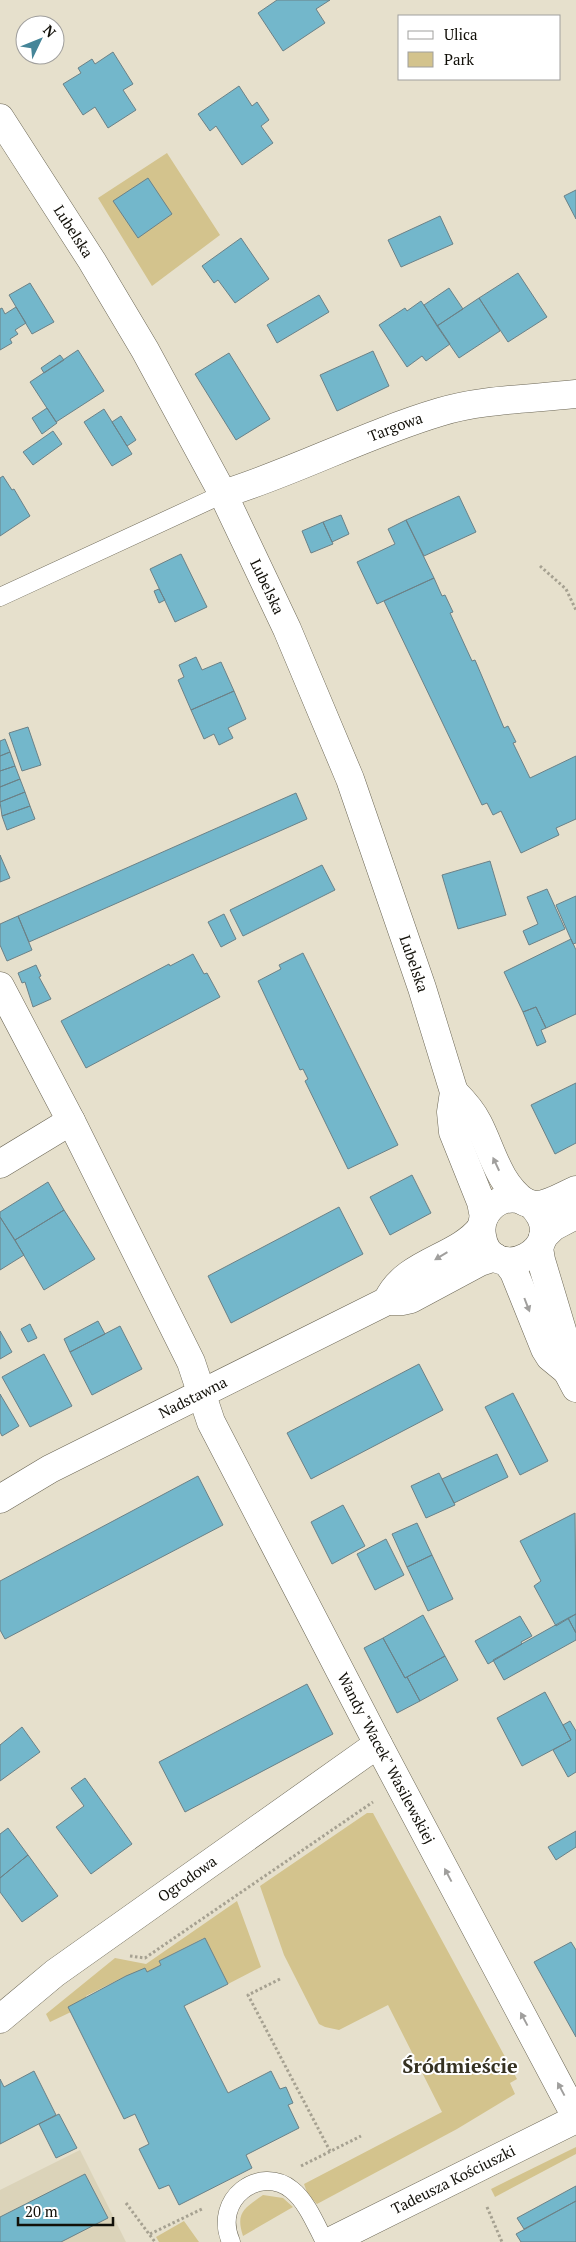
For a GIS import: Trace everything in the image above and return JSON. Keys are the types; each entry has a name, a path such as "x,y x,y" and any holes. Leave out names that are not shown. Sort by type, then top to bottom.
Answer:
{"street":[{"name":"Lubelska","path":"0,118 121,310 223,494 287,628 350,779 422,988 454,1092 451,1112 454,1132 481,1202 482,1223"},
{"name":"Targowa","path":"223,494 265,481 442,411 476,405 576,394"},
{"name":"Wandy \"Wacek\" Wasilewskiej","path":"0,986 71,1121 191,1362 211,1422 378,1744 576,2118"},
{"name":"Lubelska","path":"454,1092 478,1122 505,1182 515,1195 528,1203"},
{"path":"0,1164 71,1121"},
{"path":"573,1375 550,1357 545,1349 514,1272 483,1241 482,1223 491,1207 502,1201 513,1199 543,1204 576,1190"},
{"path":"528,1203 543,1222 541,1260 566,1340 573,1375"},
{"path":"501,1259 525,1260 553,1227 576,1215"},
{"name":"Nadstawna","path":"387,1301 397,1286 408,1275 467,1241 482,1223"},
{"name":"Nadstawna","path":"0,1499 50,1469 387,1301 411,1299 480,1262 501,1259"},
{"name":"Ogrodowa","path":"0,2019 55,1973 378,1744"},
{"name":"Tadeusza Kościuszki","path":"330,2242 576,2118"}],"lane":[{"path":"0,597 223,494"},
{"path":"231,2242 226,2225 226,2215 230,2204 247,2187 269,2182 281,2184 299,2196 325,2242"}],"path":[{"path":"540,566 566,589 576,610"},
{"path":"122,1955 145,1958 373,1802"},
{"path":"280,1978 248,1995 330,2151"},
{"path":"269,2182 361,2136"},
{"path":"150,2234 247,2187"},
{"path":"126,2203 155,2242"},
{"path":"487,2207 502,2242"}],"shaded area":[{"path":"80,2150 126,2242 0,2242 0,2190"}],"green space":[{"path":"167,153 220,235 152,286 98,198"},
{"path":"367,1813 373,1813 517,2079 510,2083 515,2094 457,2129 317,2204 308,2195 304,2184 442,2112 388,2005 339,2030 319,2024 284,1955 260,1886"},
{"path":"237,1901 261,1967 228,1984 204,1938 159,1961 161,1965 147,1972 126,1976 86,1996 71,2012 50,2022 46,2014 115,1958 146,1964"},
{"path":"576,2147 576,2154 495,2197 491,2189"},
{"path":"263,2195 283,2198 293,2207 243,2236 240,2221 243,2211"},
{"path":"184,2221 199,2242 159,2242 156,2237"}],"building":[{"path":"277,0 330,0 316,9 325,23 283,51 258,13"},
{"path":"113,52 133,84 123,90 136,110 108,128 95,107 83,115 63,84 81,73 78,68 92,59 95,64"},
{"path":"239,86 252,106 257,102 269,120 261,126 273,143 242,165 216,126 210,131 198,114"},
{"path":"148,178 172,214 138,238 113,201"},
{"path":"576,190 576,219 564,196"},
{"path":"440,216 453,244 401,267 388,240"},
{"path":"241,238 269,279 235,303 218,280 214,283 202,266"},
{"path":"518,273 547,317 508,342 479,298"},
{"path":"30,283 54,322 32,334 9,295"},
{"path":"449,288 463,309 437,326 424,305"},
{"path":"319,295 329,312 277,343 267,325"},
{"path":"479,298 500,331 459,358 437,326"},
{"path":"421,301 450,344 426,361 422,356 407,367 379,325 405,308 407,311"},
{"path":"16,307 26,323 15,330 18,334 10,339 12,343 0,350 0,309 2,308 5,314"},
{"path":"78,350 104,391 56,422 30,382"},
{"path":"373,351 389,386 337,411 320,375"},
{"path":"229,353 270,419 236,440 195,374"},
{"path":"60,355 64,360 44,373 41,368"},
{"path":"47,408 57,423 42,434 32,418"},
{"path":"104,409 132,454 112,466 84,422"},
{"path":"121,416 136,440 127,446 112,422"},
{"path":"53,431 62,444 33,465 23,452"},
{"path":"3,476 12,490 14,489 30,516 0,536 0,478"},
{"path":"459,496 476,532 424,556 406,520"},
{"path":"341,515 349,534 332,542 323,522"},
{"path":"406,520 434,578 377,604 357,562 395,544 388,529"},
{"path":"323,522 333,544 311,553 302,531"},
{"path":"181,554 207,607 175,622 150,569"},
{"path":"434,578 442,596 445,595 453,612 450,613 472,661 475,660 504,728 508,726 516,742 513,743 530,778 576,756 576,819 556,828 559,835 521,853 501,811 493,815 487,803 482,805 384,601"},
{"path":"159,589 165,600 159,603 154,591"},
{"path":"196,657 202,670 221,662 234,691 191,710 178,680 184,677 179,665"},
{"path":"234,691 246,719 228,728 233,738 219,745 214,734 204,739 191,710"},
{"path":"28,727 41,765 22,771 9,733"},
{"path":"5,739 10,752 0,756 0,741"},
{"path":"10,752 15,766 0,771 0,756"},
{"path":"15,766 20,779 0,787 0,771"},
{"path":"20,779 25,792 0,802 0,787"},
{"path":"25,792 30,806 2,816 0,802"},
{"path":"296,793 307,819 29,942 18,916"},
{"path":"30,806 35,819 7,830 2,816"},
{"path":"0,855 10,878 0,882"},
{"path":"490,861 506,915 458,929 442,875"},
{"path":"322,865 335,890 243,936 230,910"},
{"path":"547,889 565,929 529,945 523,931 538,924 527,897"},
{"path":"576,896 576,943 573,944 556,905"},
{"path":"224,914 236,939 221,947 208,922"},
{"path":"18,916 32,950 7,961 0,945 0,924"},
{"path":"571,939 576,950 576,1014 546,1028 536,1007 523,1012 504,972"},
{"path":"303,953 398,1145 348,1169 305,1081 308,1079 303,1069 300,1070 258,981 281,969 279,965"},
{"path":"193,954 204,974 207,973 220,997 86,1068 61,1021 169,964 170,966"},
{"path":"36,965 41,976 39,977 51,999 33,1007 25,982 22,983 18,973"},
{"path":"536,1007 546,1028 541,1030 546,1042 537,1046 523,1012"},
{"path":"576,1083 576,1143 555,1154 531,1105"},
{"path":"412,1175 431,1213 390,1235 370,1197"},
{"path":"48,1182 64,1210 15,1240 0,1217 0,1212"},
{"path":"339,1207 363,1254 231,1323 208,1276"},
{"path":"64,1210 95,1259 44,1290 15,1240"},
{"path":"0,1217 24,1255 0,1270"},
{"path":"98,1321 105,1334 70,1352 64,1339"},
{"path":"30,1324 37,1338 28,1342 21,1329"},
{"path":"120,1326 142,1369 92,1395 70,1352"},
{"path":"0,1331 12,1352 0,1359"},
{"path":"44,1354 72,1406 30,1427 2,1377"},
{"path":"419,1364 443,1410 311,1479 287,1433"},
{"path":"513,1393 548,1461 520,1475 485,1407"},
{"path":"0,1394 19,1426 2,1436 0,1432"},
{"path":"497,1454 508,1477 454,1503 442,1479"},
{"path":"439,1473 455,1505 426,1518 411,1486"},
{"path":"198,1476 223,1525 5,1639 0,1630 0,1581"},
{"path":"343,1505 365,1546 332,1564 311,1522"},
{"path":"575,1513 576,1614 556,1626 534,1586 541,1581 520,1541"},
{"path":"417,1523 432,1555 407,1567 392,1534"},
{"path":"386,1539 404,1575 375,1590 357,1554"},
{"path":"432,1555 453,1599 428,1611 407,1567"},
{"path":"576,1614 576,1633 568,1618"},
{"path":"423,1615 445,1656 405,1678 383,1638"},
{"path":"520,1616 532,1636 488,1664 475,1641"},
{"path":"568,1618 576,1633 576,1640 504,1680 493,1660"},
{"path":"383,1638 420,1701 397,1713 364,1648"},
{"path":"445,1656 458,1680 420,1701 407,1677"},
{"path":"307,1684 333,1734 185,1812 159,1762"},
{"path":"545,1692 571,1740 522,1766 497,1718"},
{"path":"570,1721 576,1731 576,1772 568,1777 553,1750 571,1740 563,1725"},
{"path":"22,1727 40,1752 0,1781 0,1745"},
{"path":"85,1778 132,1844 91,1874 56,1827 84,1806 71,1788"},
{"path":"8,1828 28,1855 0,1878 0,1834"},
{"path":"576,1831 576,1847 556,1860 548,1847"},
{"path":"28,1855 58,1896 22,1922 0,1892 0,1878"},
{"path":"205,1938 228,1984 184,2006 228,2093 271,2071 280,2089 286,2087 293,2103 288,2105 299,2128 246,2155 252,2168 179,2205 169,2185 159,2189 139,2149 149,2144 135,2114 124,2119 68,2007 126,1976 145,1968 147,1972 161,1965 159,1961"},
{"path":"571,1942 576,1950 576,2037 534,1962"},
{"path":"34,2071 56,2115 0,2144 0,2079 4,2087"},
{"path":"59,2114 77,2148 56,2158 39,2124"},
{"path":"85,2174 108,2218 61,2242 0,2242 0,2217"},
{"path":"576,2186 576,2201 524,2229 517,2218"},
{"path":"576,2201 576,2242 521,2242 516,2234"}],"district":[{"name":"Śródmieście","path":"460,2066"}]}
